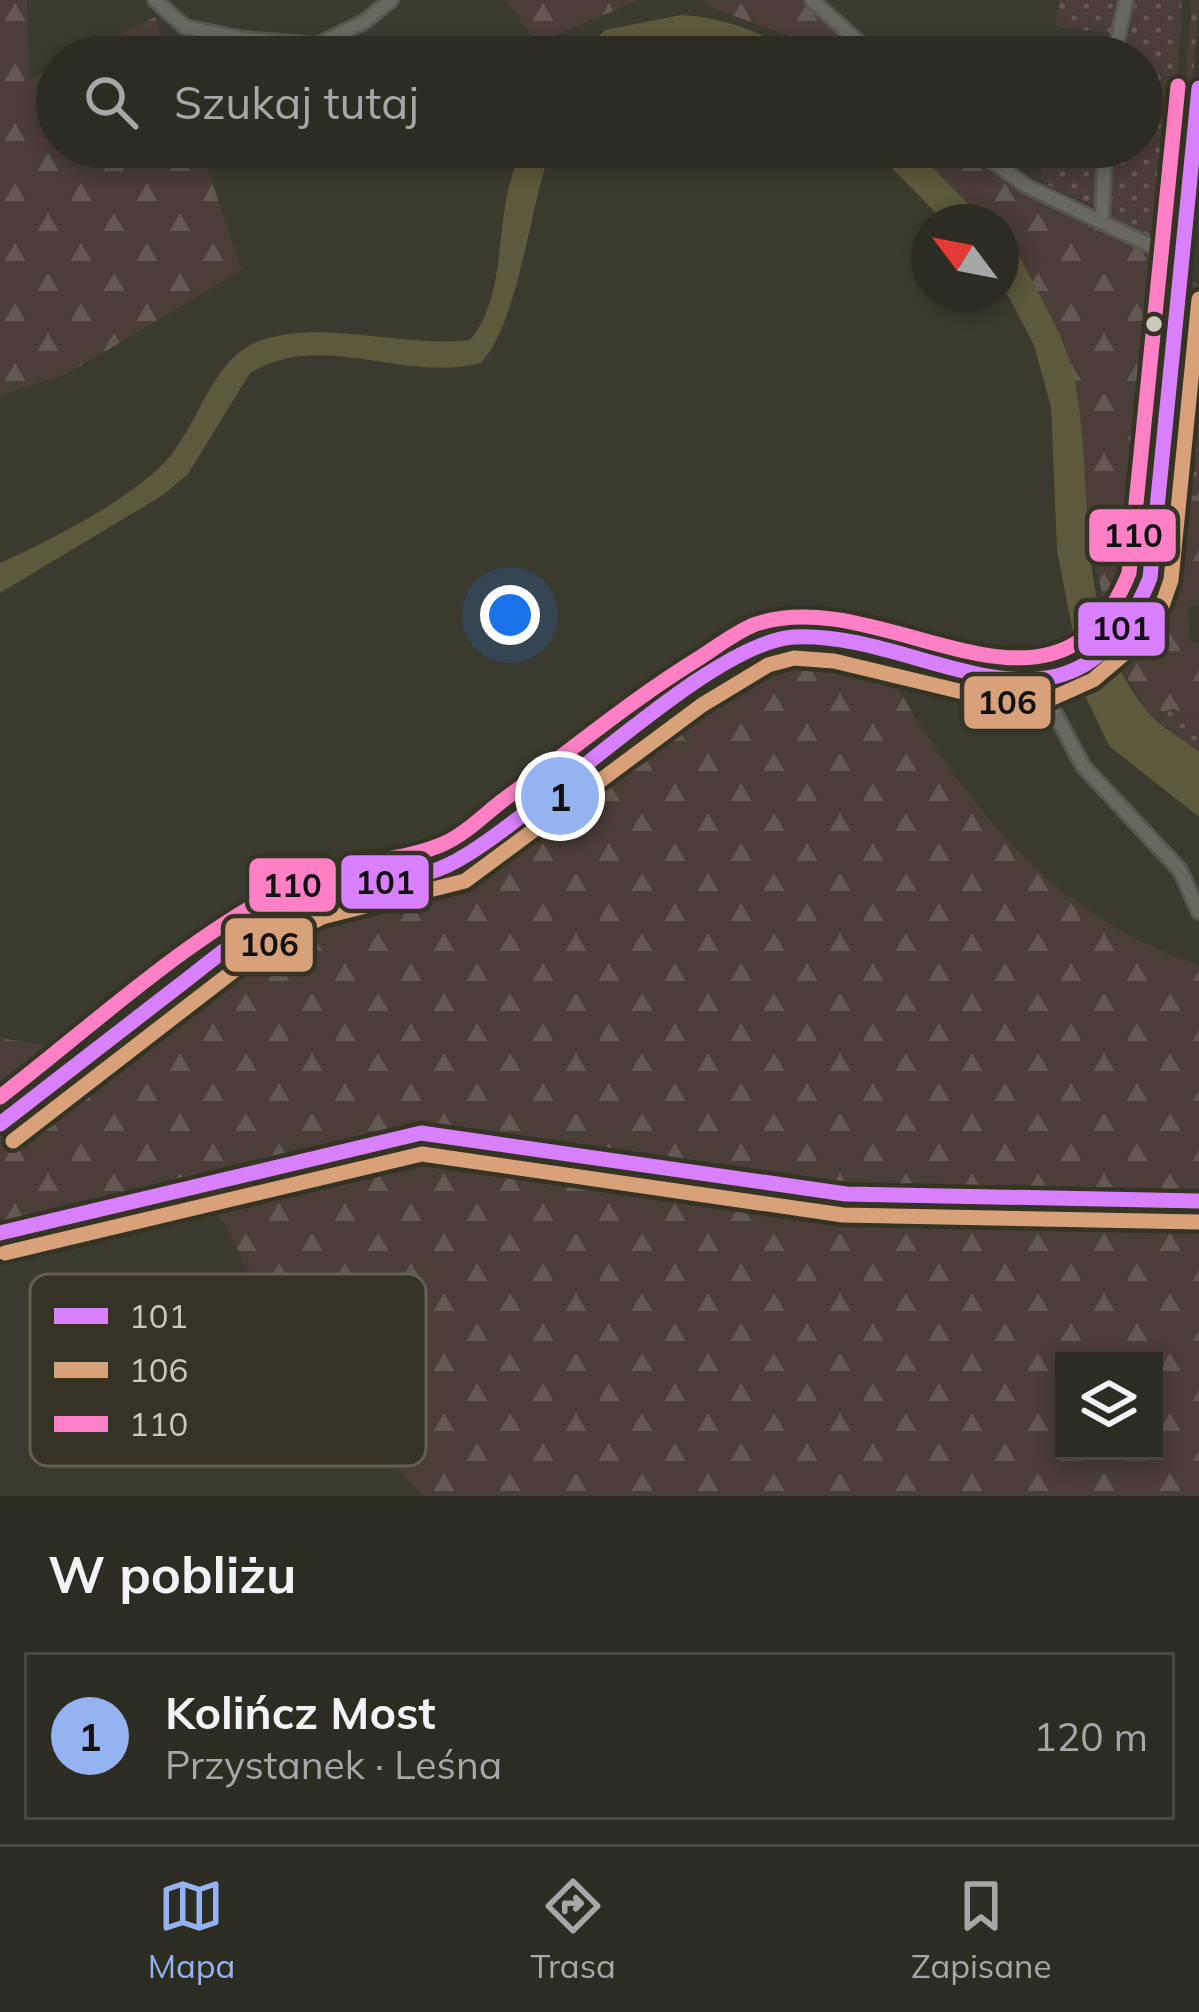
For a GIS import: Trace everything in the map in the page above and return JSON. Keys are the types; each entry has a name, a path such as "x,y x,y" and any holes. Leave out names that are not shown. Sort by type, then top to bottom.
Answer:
{"street":[{"path":"155,0 185,26 226,36"},
{"path":"335,36 364,22 391,0"},
{"path":"812,0 852,36"},
{"path":"1118,36 1126,0"},
{"path":"0,1124 252,930 315,897 454,863 690,688 760,645 792,638 837,640 980,678 1040,683 1111,639 1141,610 1150,578 1199,88"},
{"path":"1002,168 1028,187 1180,264 1199,267"},
{"path":"1102,222 1105,168"},
{"path":"1040,683 1083,766 1180,870 1199,912"},
{"path":"0,1233 421,1133 846,1194 1199,1201"}],"green space":[{"path":"0,0 27,0 29,79 36,76 36,168 207,168 242,270 67,374 0,395"},
{"path":"506,0 639,0 554,36 532,36"},
{"path":"704,0 801,0 843,36 790,36 704,5"},
{"path":"1059,0 1120,0 1111,33 1056,27"},
{"path":"1136,0 1182,0 1167,249 1110,219 1113,168 1163,168 1163,36 1128,36"},
{"path":"1192,0 1199,0 1188,141 1180,144"},
{"path":"155,17 161,36 117,36"},
{"path":"932,168 991,168 1096,219 1163,263 1139,573 1126,607 1109,623 1083,511 1075,382 1019,258 1019,204 968,204"},
{"path":"1042,168 1097,168 1096,206 1041,182"},
{"path":"1193,283 1199,284 1199,492 1169,533"},
{"path":"1199,492 1199,605 1188,607 1190,640 1199,643 1199,720 1174,709 1149,714 1114,657 1122,646 1132,654 1158,615 1169,533"},
{"path":"796,641 879,656 973,800 1050,881 1095,915 1144,943 1199,965 1199,1496 422,1496 396,1466 426,1466 426,1274 250,1274 200,1176 0,1221 0,1132 207,966 300,910 468,861 723,673 769,648"},
{"path":"1174,709 1199,720 1199,752 1148,713"},
{"path":"0,1038 44,1045 58,1060 50,1082 0,1118"}],"shaded area":[{"path":"681,15 714,19 762,36 599,36 605,30"},
{"path":"545,168 515,291 494,344 481,363 423,367 306,356 277,361 250,373 188,474 163,495 0,593 0,563 87,519 165,462 217,378 242,350 259,341 308,332 470,340 492,296 514,170"},
{"path":"892,168 933,168 968,204 927,204"},
{"path":"1019,258 1059,334 1072,370 1081,424 1090,553 1107,636 1123,675 1148,712 1199,752 1199,817 1109,746 1085,695 1057,550 1051,407 1034,345 1017,312"}],"transit line":[{"name":"110","path":"0,1097 222,925 319,873 409,855 451,840 650,690 749,627 806,617 858,623 963,651 1013,658 1058,652 1097,626 1129,573 1178,86"},
{"name":"101","path":"0,1124 259,926 316,897 423,874 456,861 672,698 758,646 794,637 844,640 992,677 1038,679 1080,667 1118,635 1150,578 1199,88"},
{"name":"106","path":"13,1141 263,948 322,917 465,881 702,705 768,665 794,658 834,661 1017,705 1046,701 1093,680 1132,647 1162,606 1171,580 1199,299"},
{"name":"101","path":"0,1233 421,1133 846,1194 1199,1201"},
{"name":"106","path":"5,1253 422,1154 843,1215 1199,1222"}],"place":[{"name":"Kolińcz Most","path":"560,796"}]}
